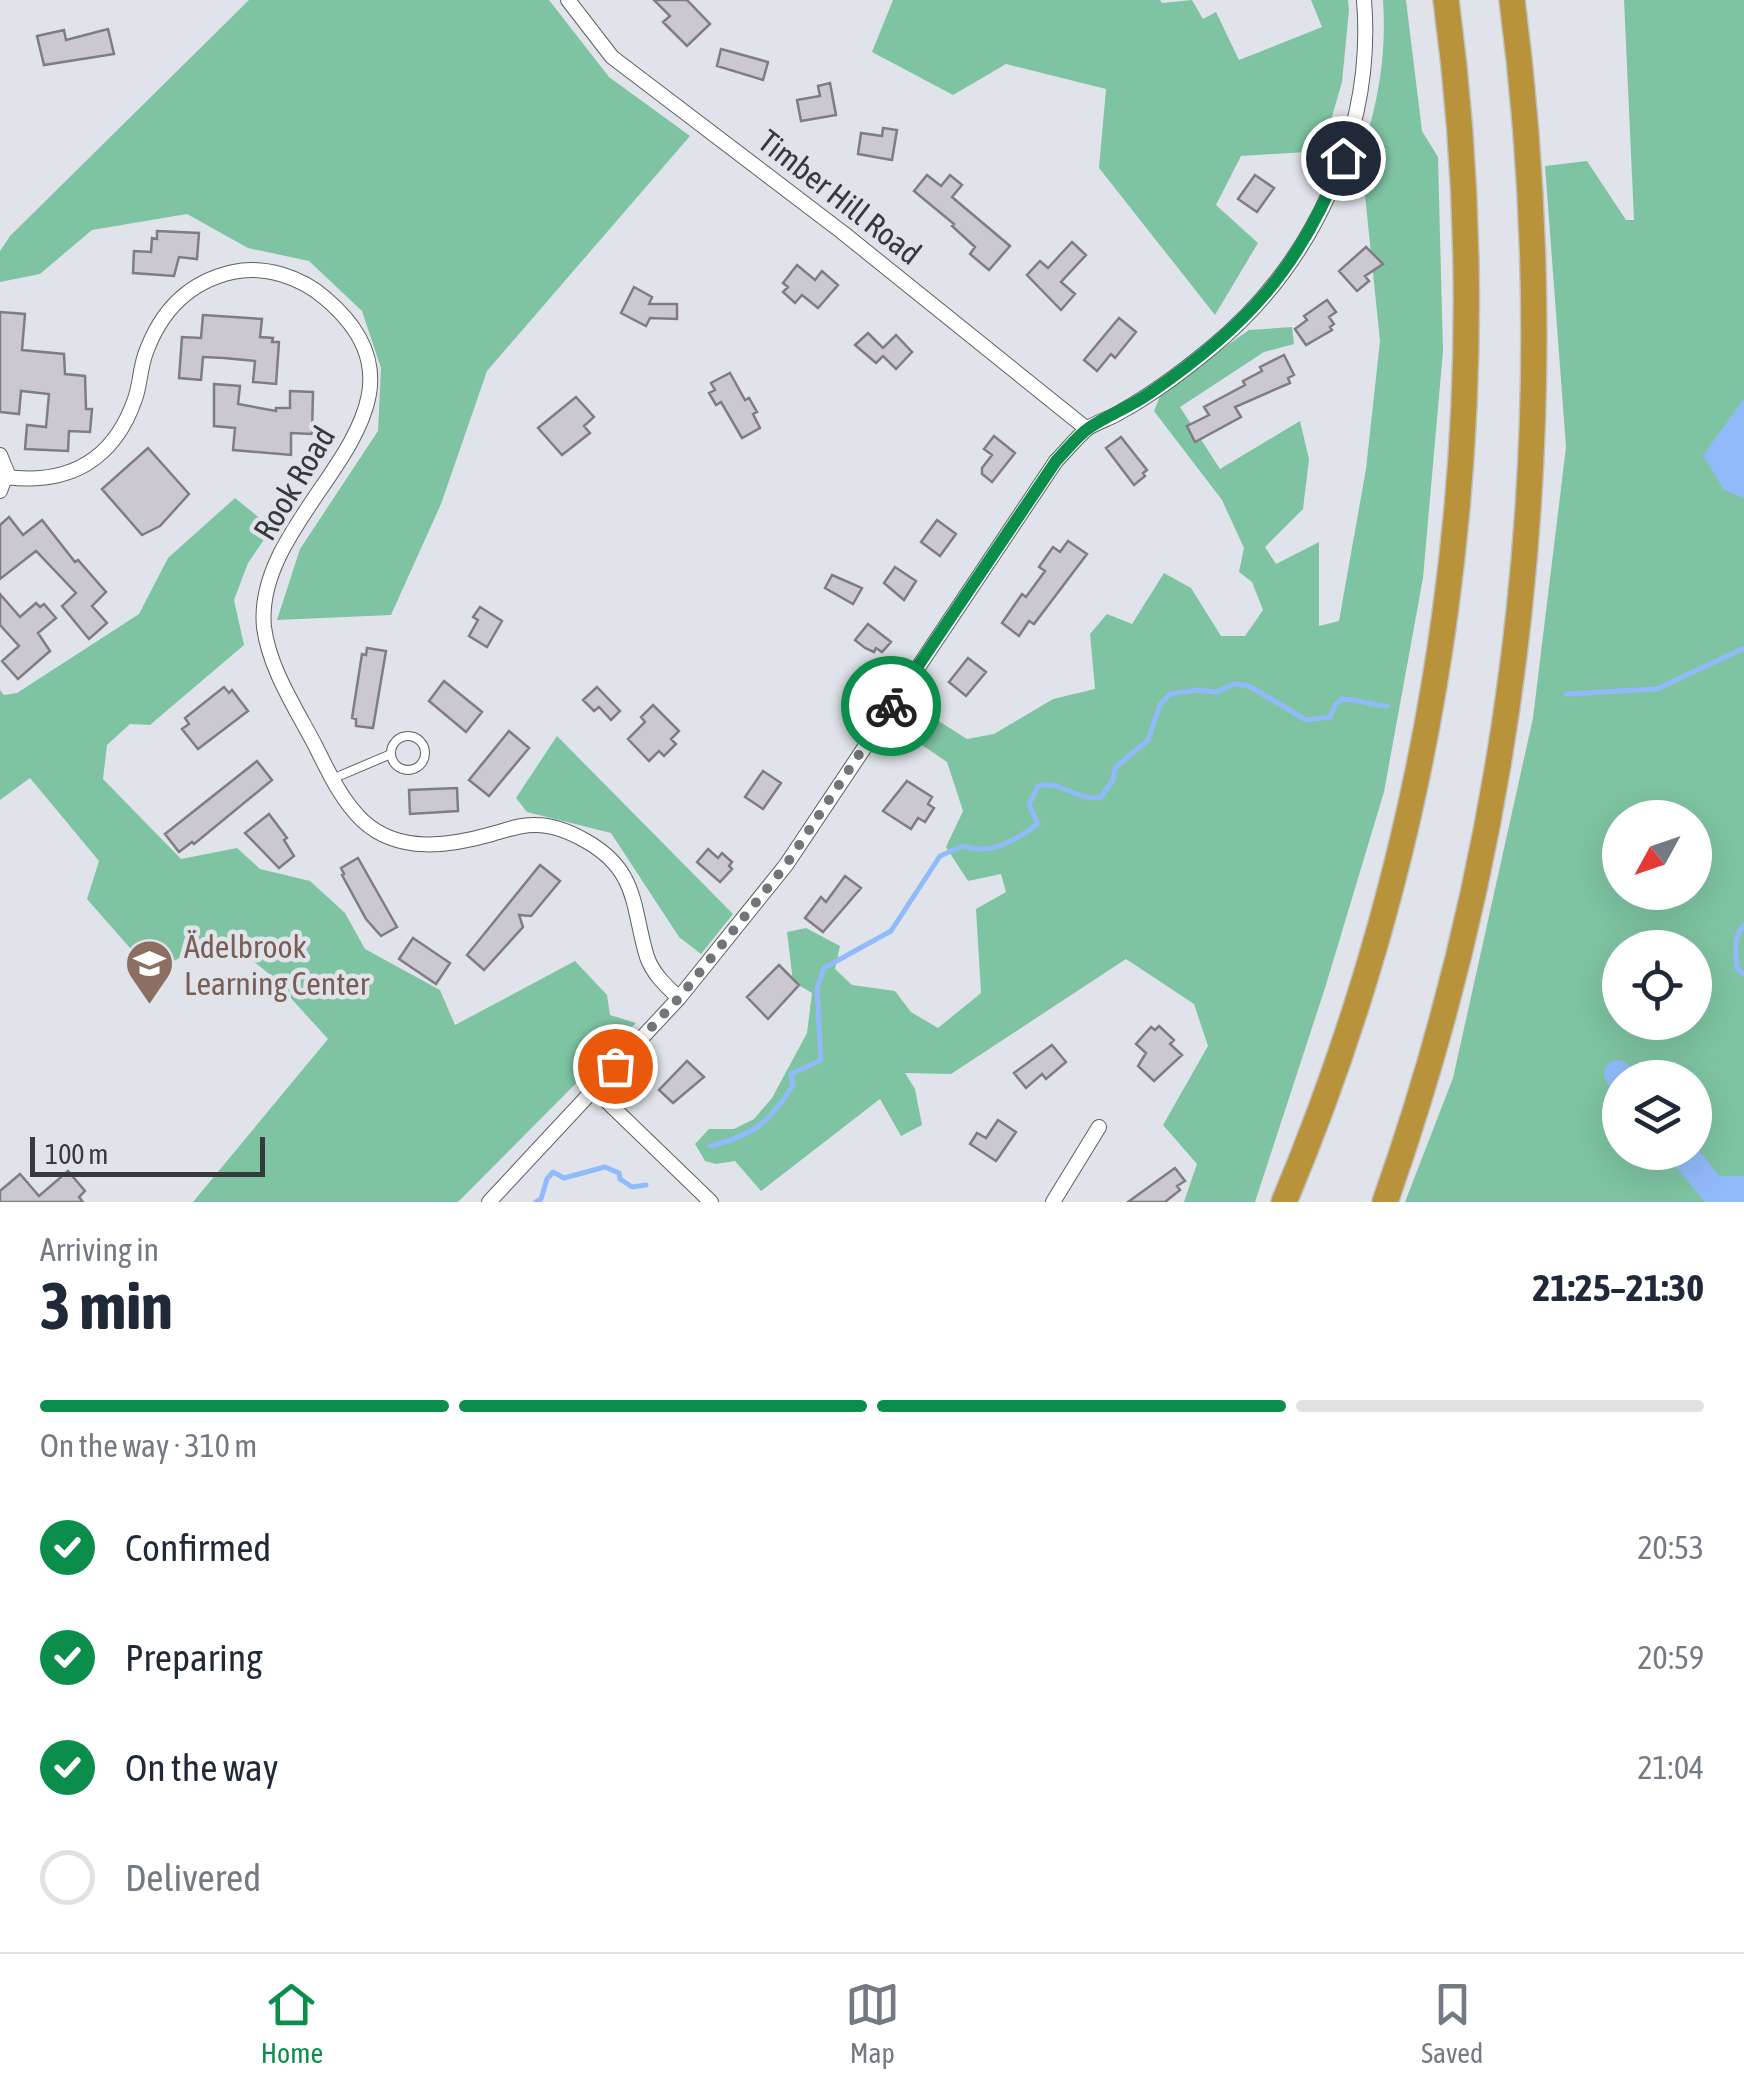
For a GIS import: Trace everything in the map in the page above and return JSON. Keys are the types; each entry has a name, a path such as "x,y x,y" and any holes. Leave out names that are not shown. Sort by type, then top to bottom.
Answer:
{"highway":[{"path":"1284,1202 1337,1066 1391,891 1426,734 1444,624 1461,462 1466,303 1463,176 1446,0"},
{"path":"1385,1202 1432,1057 1465,933 1494,790 1519,617 1531,473 1534,304 1528,150 1512,0"}],"street":[{"name":"Timber Hill Road","path":"568,0 612,57 842,232 1087,429"},
{"path":"489,1202 679,998 786,865 1056,461 1087,429 1122,412 1209,350 1266,296 1289,266 1328,196 1353,124 1364,50 1364,0"},
{"name":"Rook Road","path":"3,484 64,476 89,463 112,443 134,403 156,327 184,293 205,280 256,269 286,276 323,296 340,312 362,344 370,386 354,442 313,496 278,559 266,595 264,627 272,659 289,696 332,779 364,822 390,838 418,845 458,843 516,826 538,824 561,829 609,857 627,882 638,907 647,958 656,976 679,998"},
{"path":"0,455 3,484"},
{"path":"594,1089 711,1202"},
{"path":"1052,1202 1099,1127"}],"lane":[{"path":"332,779 391,754 398,739 409,736 424,744 426,756 420,766 410,771 395,764 391,754"}],"green space":[{"path":"249,0 549,0 609,77 690,136 487,371 441,504 391,615 277,620 300,549 378,431 381,368 362,311 309,261 248,248 187,214 92,230 40,274 0,282 0,251 10,236"},
{"path":"893,0 1192,0 1203,19 1216,12 1239,60 1322,27 1311,0 1348,0 1342,82 1322,151 1241,156 1216,205 1258,243 1215,315 1099,168 1106,89 1006,64 953,95 872,52"},
{"path":"1383,0 1406,0 1422,131 1438,157 1443,351 1423,578 1384,792 1255,1202 1184,1202 1197,1164 1163,1125 1208,1046 1194,1004 1126,959 951,1074 905,1073 915,1089 922,1125 901,1136 880,1099 761,1191 735,1161 705,1161 695,1144 709,1129 734,1129 754,1119 772,1098 807,1033 812,993 793,982 787,932 806,928 840,946 835,969 852,985 895,991 911,1012 938,1028 981,993 976,909 1006,892 1001,874 968,881 946,847 963,811 947,762 900,730 912,704 967,739 994,734 1053,699 1095,689 1090,634 1107,614 1132,624 1164,573 1191,588 1221,636 1245,636 1263,610 1252,582 1239,572 1244,548 1222,500 1154,411 1162,391 1249,330 1292,327 1294,344 1264,352 1180,407 1220,469 1300,421 1309,459 1303,509 1265,547 1276,564 1319,542 1319,626 1339,621 1366,469 1380,341 1363,176 1356,171 1378,87"},
{"path":"1624,0 1744,0 1744,1202 1405,1202 1453,1078 1533,718 1566,447 1545,166 1587,161 1626,220 1634,220"},
{"path":"235,498 272,528 248,563 234,600 244,645 150,725 130,724 107,745 103,779 181,859 237,848 260,869 310,881 345,913 365,949 440,990 455,1025 575,961 607,995 610,1015 636,1023 458,1202 193,1202 328,1039 268,973 223,937 151,972 87,899 99,861 30,778 0,800 0,690 4,695 17,693 139,614 168,558"},
{"path":"557,736 733,914 701,954 679,937 611,833 527,812 516,798"}],"water":[{"path":"1744,399 1744,498 1724,490 1703,455"}],"building":[{"path":"654,0 687,0 710,24 687,46 663,22 670,16"},
{"path":"108,29 114,54 44,65 37,36 64,30 66,40"},
{"path":"721,49 768,62 763,80 717,66"},
{"path":"830,83 836,115 801,121 797,100 820,96 818,86"},
{"path":"883,128 897,130 892,160 858,154 861,133 882,136"},
{"path":"927,175 941,186 950,175 962,185 952,197 1010,246 989,270 970,254 975,247 954,224 914,191"},
{"path":"1255,175 1274,188 1257,212 1238,199"},
{"path":"157,231 199,233 197,259 179,257 174,276 133,273 134,251 151,252"},
{"path":"1072,242 1086,255 1061,282 1075,294 1061,310 1027,275 1040,261 1048,268"},
{"path":"1366,247 1383,264 1365,276 1369,281 1357,291 1339,271"},
{"path":"797,265 815,280 822,271 838,285 818,308 802,295 795,303 783,292 788,287 783,283"},
{"path":"634,287 652,297 649,304 677,304 677,319 650,318 646,326 621,313"},
{"path":"1327,300 1336,312 1329,317 1334,324 1332,330 1306,345 1295,329 1307,320 1304,316"},
{"path":"0,312 25,314 22,350 64,354 65,374 85,376 86,409 92,409 90,432 69,431 68,451 25,449 27,425 46,427 49,394 21,391 19,414 0,412"},
{"path":"203,315 262,319 260,337 279,342 276,384 253,382 255,361 224,358 203,357 201,380 179,378 182,337 201,338"},
{"path":"1119,318 1136,332 1115,358 1111,354 1097,371 1084,360"},
{"path":"868,333 883,348 896,335 912,352 896,369 883,356 876,363 855,345"},
{"path":"1284,355 1294,375 1288,378 1290,383 1235,407 1241,417 1195,442 1187,426 1209,415 1204,407 1245,385 1243,381 1262,371 1260,367"},
{"path":"730,373 745,400 749,398 757,412 753,414 760,428 742,438 721,402 716,405 709,393 715,390 711,383"},
{"path":"214,384 240,386 238,404 276,411 290,408 290,391 313,392 312,434 291,433 291,455 233,450 235,428 214,426"},
{"path":"576,397 594,417 584,426 590,433 562,455 538,428"},
{"path":"994,436 1015,453 992,482 982,474 982,468 992,455 984,449"},
{"path":"1121,437 1147,470 1134,485 1106,448"},
{"path":"148,448 189,494 160,526 142,535 102,489"},
{"path":"9,517 23,535 42,520 75,562 78,560 106,592 92,606 107,623 89,639 62,606 76,593 36,551 0,579 0,525"},
{"path":"937,520 956,534 940,556 921,542"},
{"path":"1068,541 1087,554 1034,624 1029,621 1019,636 1002,623 1022,594 1026,597 1045,571 1039,567 1053,547 1060,552"},
{"path":"895,567 916,581 904,600 884,583"},
{"path":"832,575 862,588 853,604 825,588"},
{"path":"0,594 20,617 36,603 40,607 44,604 56,618 38,633 50,651 18,679 2,661 19,646 0,625"},
{"path":"480,607 502,621 487,647 469,636"},
{"path":"868,624 891,642 882,652 865,648 855,640"},
{"path":"367,648 386,651 373,728 356,726 356,719 352,718 362,654 366,655"},
{"path":"968,658 986,672 966,696 949,682"},
{"path":"444,681 482,712 466,732 429,701"},
{"path":"224,687 229,693 232,690 248,711 198,749 182,729 189,724 185,718"},
{"path":"597,687 620,711 611,720 599,707 594,711 583,700"},
{"path":"653,705 679,731 671,739 676,744 664,756 659,751 649,761 628,739 645,722 641,717"},
{"path":"509,731 529,748 489,796 469,780"},
{"path":"257,761 272,780 179,852 165,834"},
{"path":"763,771 781,783 763,809 745,797"},
{"path":"907,781 932,797 928,804 934,808 925,822 918,818 911,829 883,811"},
{"path":"457,788 458,811 410,814 409,790"},
{"path":"269,814 287,838 284,840 294,856 279,868 245,833"},
{"path":"708,849 718,858 722,853 732,862 732,869 720,882 697,862"},
{"path":"358,858 397,927 381,936 366,919 342,875 341,868"},
{"path":"540,865 560,881 531,916 519,915 523,927 484,970 467,955"},
{"path":"845,876 861,888 823,932 805,918 821,897 826,902"},
{"path":"413,938 450,963 436,984 399,959"},
{"path":"779,965 799,985 768,1019 747,997"},
{"path":"1159,1026 1174,1040 1170,1044 1182,1055 1154,1081 1138,1066 1146,1053 1136,1044 1151,1027 1155,1030"},
{"path":"1052,1045 1066,1062 1046,1079 1042,1074 1026,1088 1014,1073"},
{"path":"687,1061 704,1077 673,1103 659,1090"},
{"path":"998,1120 1016,1132 996,1161 970,1144 977,1133 986,1138"},
{"path":"1175,1168 1185,1181 1165,1202 1128,1202"},
{"path":"68,1171 85,1191 79,1197 83,1202 0,1202 0,1191 20,1174 39,1196"}],"waterway":[{"path":"1566,694 1657,689 1744,648"},
{"path":"710,1146 759,1126 793,1085 791,1074 821,1060 817,988 824,968 891,931 940,856 963,846 994,848 1038,824 1029,805 1038,786 1101,797 1113,780 1115,768 1148,740 1160,705 1170,694 1217,692 1234,684 1249,686 1306,720 1330,717 1342,699 1387,706"},
{"path":"1744,926 1736,940 1737,968 1744,974"},
{"path":"536,1202 553,1172 564,1178 605,1167 619,1173 620,1179 632,1187 646,1185"},
{"path":"1697,1170 1713,1190 1744,1190"}],"way so far":[{"path":"615,1066 679,998 786,865 891,706"}],"place":[{"name":"Ädelbrook Learning Center","path":"149,1006"}],"route":[{"path":"891,706 1056,461 1087,429 1150,394 1209,350 1266,296 1310,233 1343,158"}]}
